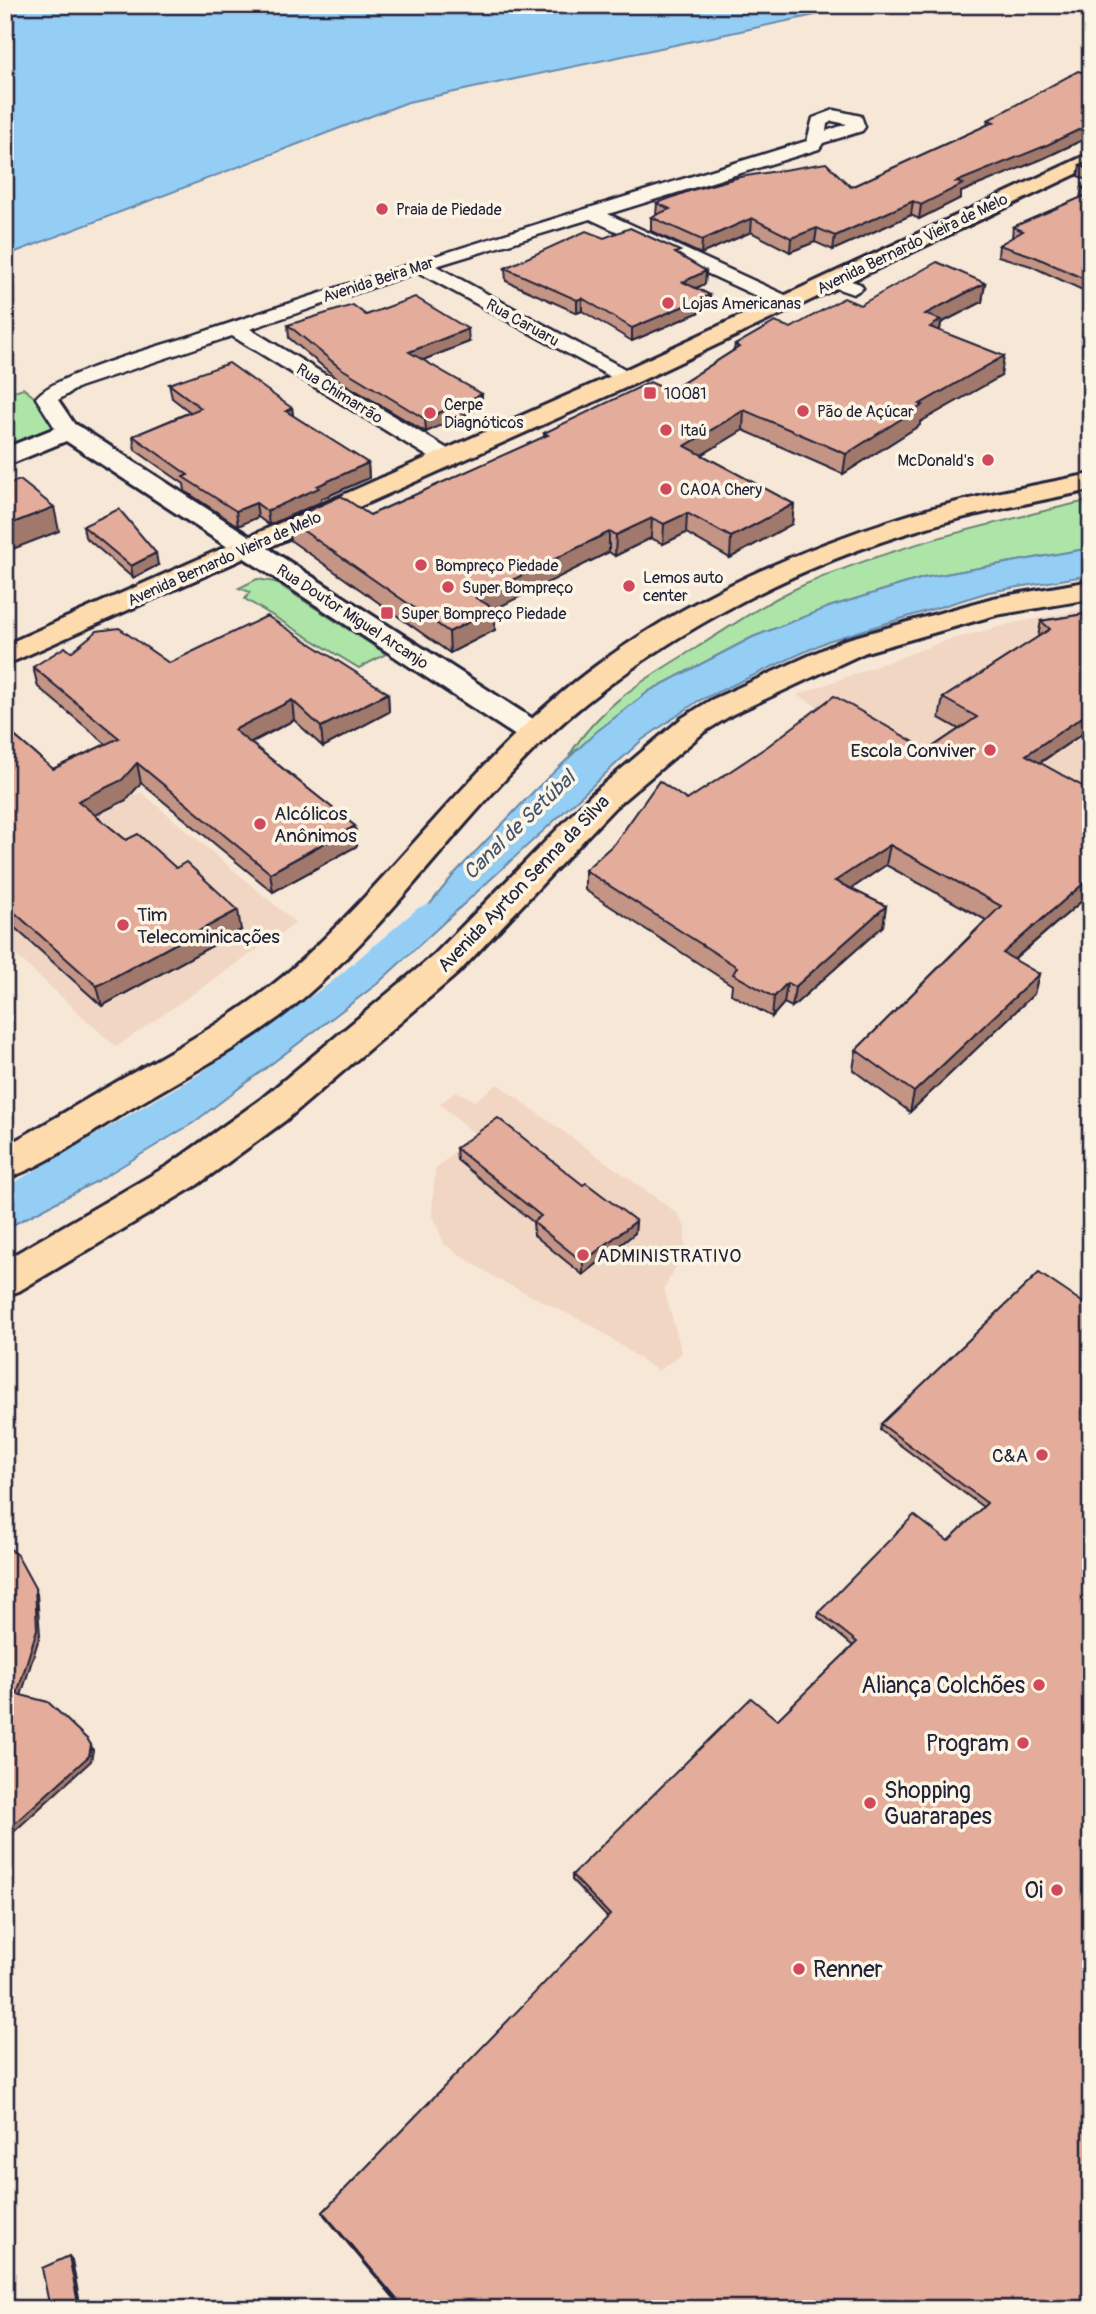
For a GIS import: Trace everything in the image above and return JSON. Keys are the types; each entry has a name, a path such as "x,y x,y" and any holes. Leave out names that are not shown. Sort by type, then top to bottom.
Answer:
{"main road":[{"name":"Avenida Bernardo Vieira de Melo","path":"5,656 627,379 787,303 843,285 1091,159"},
{"path":"5,458 68,431"},
{"name":"Rua Doutor Miguel Arcanjo","path":"68,431 533,733"},
{"path":"5,1164 190,1056 304,978 385,898 488,778 533,733 575,695 659,637 780,573 915,522 1091,482"},
{"name":"Avenida Ayrton Senna da Silva","path":"5,1280 183,1175 273,1110 446,964 603,801 693,725 743,697 855,646 993,607 1091,590"}],"street":[{"name":"Avenida Beira Mar","path":"68,431 61,414 48,403 47,398 59,389 232,327 589,212 813,145 817,139"},
{"path":"589,212 787,303"},
{"name":"Rua Caruaru","path":"420,265 627,379"},
{"name":"Rua Chimarrão","path":"232,327 448,459"}],"shaded area":[{"name":"Escola Conviver","path":"1091,608 1091,863 797,695 945,641 1014,623"},
{"path":"141,792 296,923 116,1047 5,945 5,863"},
{"path":"497,1084 677,1213 685,1227 685,1249 664,1289 682,1353 658,1371 593,1326 497,1279 444,1244 432,1213 435,1170 474,1133 440,1104 456,1091 475,1101"}],"green space":[{"path":"23,388 61,419 52,433 5,452 5,394"},
{"path":"1091,500 1091,548 923,578 829,607 753,637 649,691 569,756 595,722 625,694 792,590 911,546"},
{"path":"257,579 275,582 386,654 359,668 245,599 250,592 239,588"}],"water":[{"path":"5,5 862,5 408,102 5,256"},
{"path":"1091,548 1091,575 989,592 828,641 698,701 642,740 377,984 193,1123 97,1181 5,1229 5,1203 211,1083 340,992 397,945 455,873 534,791 596,732 649,691 753,637 829,607 923,578"}],"building":[{"path":"1078,71 1091,75 1091,124 956,182 963,184 921,205 913,201 835,236 817,228 791,238 752,218 702,240 651,217 670,209 657,203 692,190 740,177 826,163 851,187 994,122 988,120"},
{"path":"1091,161 1091,171 1080,165"},
{"path":"1091,183 1091,192 1082,188"},
{"path":"1091,193 1091,282 1033,256 999,245 1023,231 1013,227"},
{"path":"630,228 680,251 675,253 706,271 683,282 710,295 632,328 582,298 577,300 505,268 586,231 604,238"},
{"path":"937,262 985,283 925,314 941,320 930,327 1004,356 920,404 923,405 846,454 744,410 685,446 794,504 731,537 687,513 664,524 652,518 616,535 609,532 476,598 495,609 449,632 288,520 341,496 370,515 548,435 544,433 650,382 670,391 739,347 735,345 775,322 791,328 844,298 860,305"},
{"path":"415,297 468,329 409,352 482,394 425,419 339,367 288,325 353,305 366,315"},
{"path":"229,363 292,408 286,411 368,463 267,511 256,503 236,511 183,477 188,475 133,436 201,408 169,384"},
{"path":"20,480 54,507 5,526 5,485"},
{"path":"119,509 156,553 131,566 83,526"},
{"path":"1091,613 1091,711 1026,755 1091,791 1091,877 1003,953 1039,974 914,1092 856,1050 1001,906 890,845 835,881 886,906 795,987 787,983 774,997 733,974 737,967 585,870 615,843 659,781 687,800 768,746 834,696 928,750 977,717 943,698 1050,629 1041,621"},
{"path":"267,616 388,693 321,727 292,700 234,730 355,826 270,873 137,763 122,780 78,801 126,840 138,834 176,868 186,862 238,910 97,986 5,904 5,728 53,769 119,738 33,667 65,647 71,652 97,631 119,628 169,663"},
{"path":"498,1118 583,1185 586,1183 636,1221 583,1262 533,1222 541,1216 456,1148"},
{"name":"Shopping Guararapes","path":"1039,1273 1091,1308 1091,2309 405,2309 323,2212 610,1915 572,1875 751,1698 777,1720 857,1642 819,1612 914,1515 948,1541 987,1503 881,1424"},
{"path":"5,1544 17,1555 35,1588 37,1629 17,1694 48,1702 91,1745 89,1756 5,1832"},
{"path":"69,2256 79,2309 50,2309 42,2268"}],"waterway":[{"name":"Canal de Setúbal","path":"5,1205 211,1083 340,992 429,915"}],"place":[{"name":"Praia de Piedade","path":"382,209"},
{"name":"Lojas Americanas","path":"668,303"},
{"name":"10081","path":"650,393"},
{"name":"Pão de Açúcar","path":"803,411"},
{"name":"Cerpe Diagnóticos","path":"430,413"},
{"name":"Itaú","path":"666,430"},
{"name":"McDonald's","path":"988,460"},
{"name":"CAOA Chery","path":"666,489"},
{"name":"Bompreço Piedade","path":"421,565"},
{"name":"Lemos auto center","path":"629,586"},
{"name":"Super Bompreço","path":"448,587"},
{"name":"Super Bompreço Piedade","path":"387,613"},
{"name":"Escola Conviver","path":"990,750"},
{"name":"Alcólicos Anônimos","path":"260,824"},
{"name":"Tim Telecominicações","path":"123,925"},
{"name":"ADMINISTRATIVO","path":"583,1255"},
{"name":"C&A","path":"1042,1455"},
{"name":"Aliança Colchões","path":"1039,1685"},
{"name":"Program","path":"1023,1743"},
{"name":"Shopping Guararapes","path":"870,1803"},
{"name":"Oi","path":"1057,1890"},
{"name":"Renner","path":"799,1969"}]}
